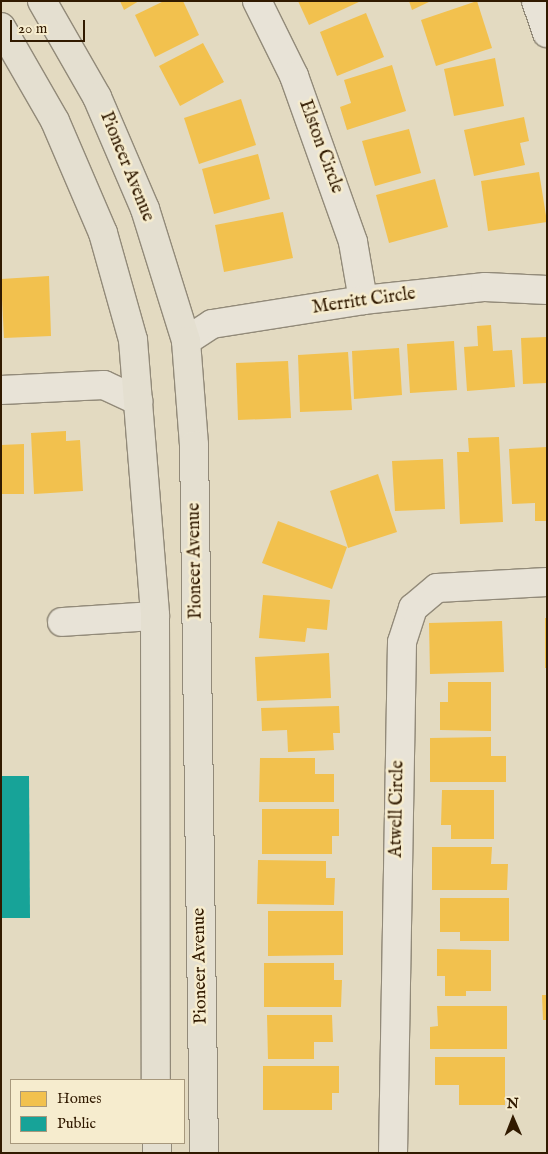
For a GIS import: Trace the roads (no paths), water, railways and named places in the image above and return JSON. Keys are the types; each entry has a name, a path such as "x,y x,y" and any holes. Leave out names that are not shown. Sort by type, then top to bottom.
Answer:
{"main road":[{"name":"Pioneer Avenue","path":"42,1 97,97 145,209 186,341 194,455 204,1153"},
{"path":"1,27 55,121 103,233 133,340 155,616 156,1079"}],"street":[{"name":"Elston Circle","path":"257,1 294,76 337,196 353,242 363,300"},
{"path":"536,1 547,32"},
{"name":"Merritt Circle","path":"186,341 212,324 363,300 485,287 547,290"},
{"path":"1,390 104,385 138,401"},
{"name":"Atwell Circle","path":"393,1153 402,642 413,608 437,588 547,582"},
{"path":"62,622 155,616"}]}
